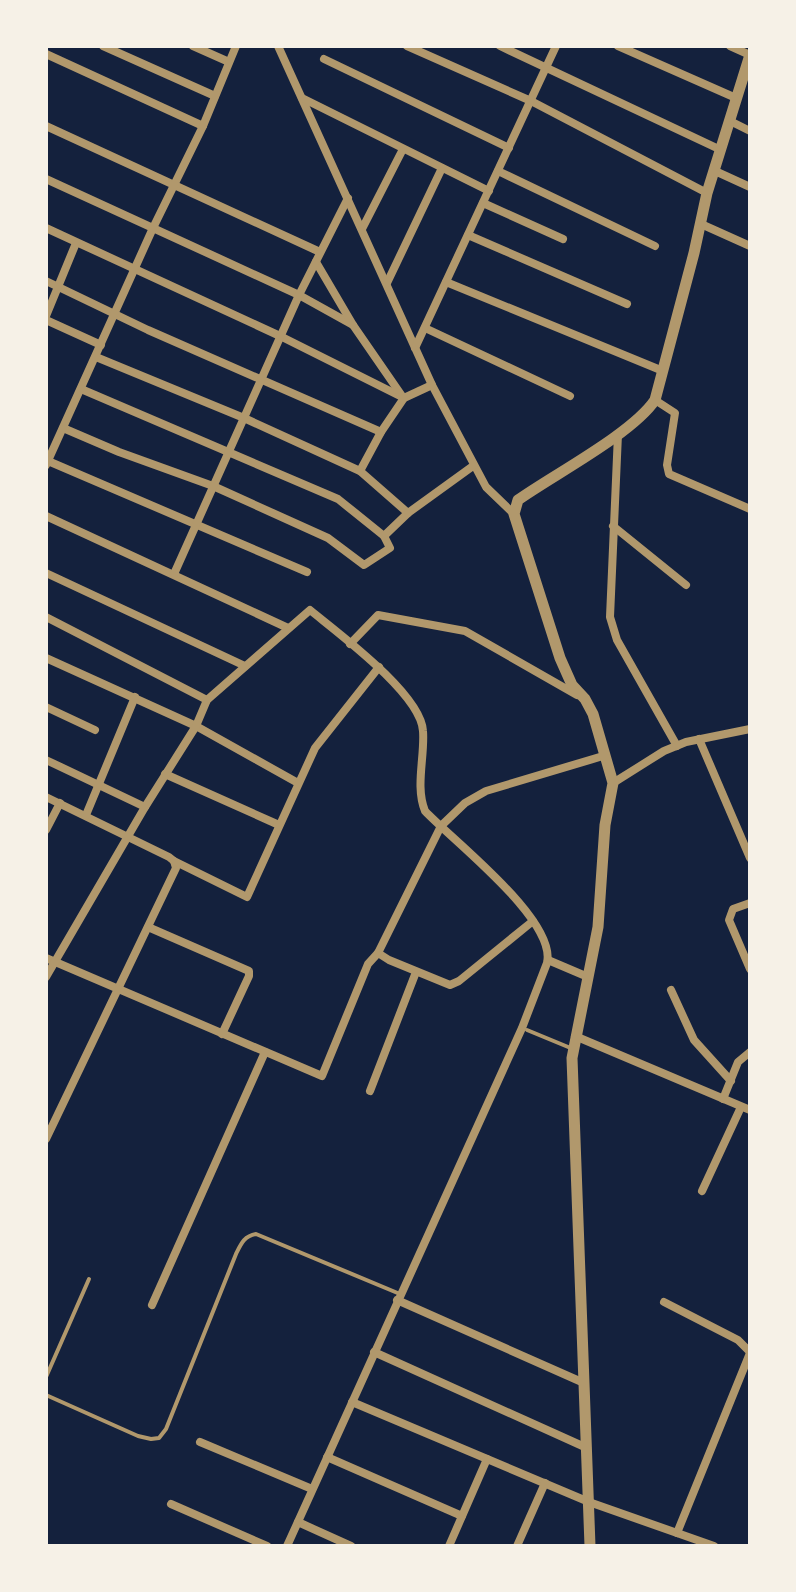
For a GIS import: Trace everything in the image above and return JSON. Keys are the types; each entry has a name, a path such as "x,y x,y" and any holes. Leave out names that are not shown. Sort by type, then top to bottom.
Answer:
{"street":[{"path":"103,46 215,96"},
{"path":"193,46 229,62"},
{"path":"236,46 203,126 153,228 47,463 197,523 307,572"},
{"path":"278,46 432,385 486,487 514,514 560,658 572,685 593,714 613,783 605,825 598,927 573,1049 590,1546"},
{"path":"407,46 531,101 707,193"},
{"path":"500,46 721,150"},
{"path":"415,348 556,46"},
{"path":"618,46 736,98"},
{"path":"514,514 518,500 618,434 648,411 655,400 707,193 750,55 730,46"},
{"path":"46,54 203,126"},
{"path":"324,59 509,148"},
{"path":"302,98 489,191"},
{"path":"730,121 750,131"},
{"path":"46,126 320,252"},
{"path":"362,229 403,149"},
{"path":"387,283 442,168"},
{"path":"498,171 655,246"},
{"path":"715,171 750,187"},
{"path":"46,179 299,295 353,325"},
{"path":"174,574 280,336 348,198"},
{"path":"483,203 563,239"},
{"path":"701,224 750,246"},
{"path":"46,228 280,336 404,398"},
{"path":"468,235 627,304"},
{"path":"76,243 46,318 101,345"},
{"path":"316,262 353,325 404,398"},
{"path":"46,281 381,432"},
{"path":"446,282 663,371"},
{"path":"425,328 570,396"},
{"path":"96,357 244,418 360,471 408,513"},
{"path":"360,471 404,398 432,385"},
{"path":"63,428 213,486 328,538 364,565 390,548 384,536 338,499 81,389"},
{"path":"655,400 675,413 667,465 669,474 750,509"},
{"path":"618,434 609,608 625,655 677,746"},
{"path":"384,536 408,513 473,466"},
{"path":"46,516 288,628"},
{"path":"613,526 686,585"},
{"path":"46,573 245,666"},
{"path":"46,977 50,960 196,726 207,700 310,610 379,667 420,717 423,729 421,798 425,811 493,873 533,921 548,954 522,1028 287,1546"},
{"path":"350,644 378,615 465,631 585,699"},
{"path":"46,617 207,700"},
{"path":"46,658 196,726 298,783"},
{"path":"46,797 247,897 298,783 325,732 379,667"},
{"path":"86,815 135,697"},
{"path":"46,707 95,730"},
{"path":"613,783 677,746 750,729"},
{"path":"699,739 750,858"},
{"path":"50,960 322,1076 365,970 378,953 441,826 465,803 486,791 603,756"},
{"path":"46,760 145,807"},
{"path":"165,774 279,825"},
{"path":"46,830 60,803"},
{"path":"46,1139 173,876 174,861"},
{"path":"750,903 733,909 729,920 750,969"},
{"path":"378,953 445,984 454,984 533,921"},
{"path":"148,927 249,971 222,1034"},
{"path":"548,960 588,977"},
{"path":"370,1091 416,972"},
{"path":"671,990 694,1040 731,1081"},
{"path":"575,1036 746,1108 702,1191"},
{"path":"152,1305 265,1052"},
{"path":"723,1099 738,1062 750,1052"},
{"path":"399,1297 584,1383"},
{"path":"664,1302 738,1340 750,1352 677,1533"},
{"path":"374,1352 587,1448"},
{"path":"352,1402 589,1502 714,1546"},
{"path":"200,1442 312,1489"},
{"path":"327,1457 462,1516"},
{"path":"449,1546 487,1459"},
{"path":"517,1546 545,1483"},
{"path":"171,1504 267,1546"},
{"path":"298,1522 351,1546"}],"lane":[{"path":"527,1030 573,1049"},
{"path":"46,1395 138,1436 159,1438 166,1429 236,1254 249,1235 256,1234 399,1297"},
{"path":"46,1377 89,1279"}]}
